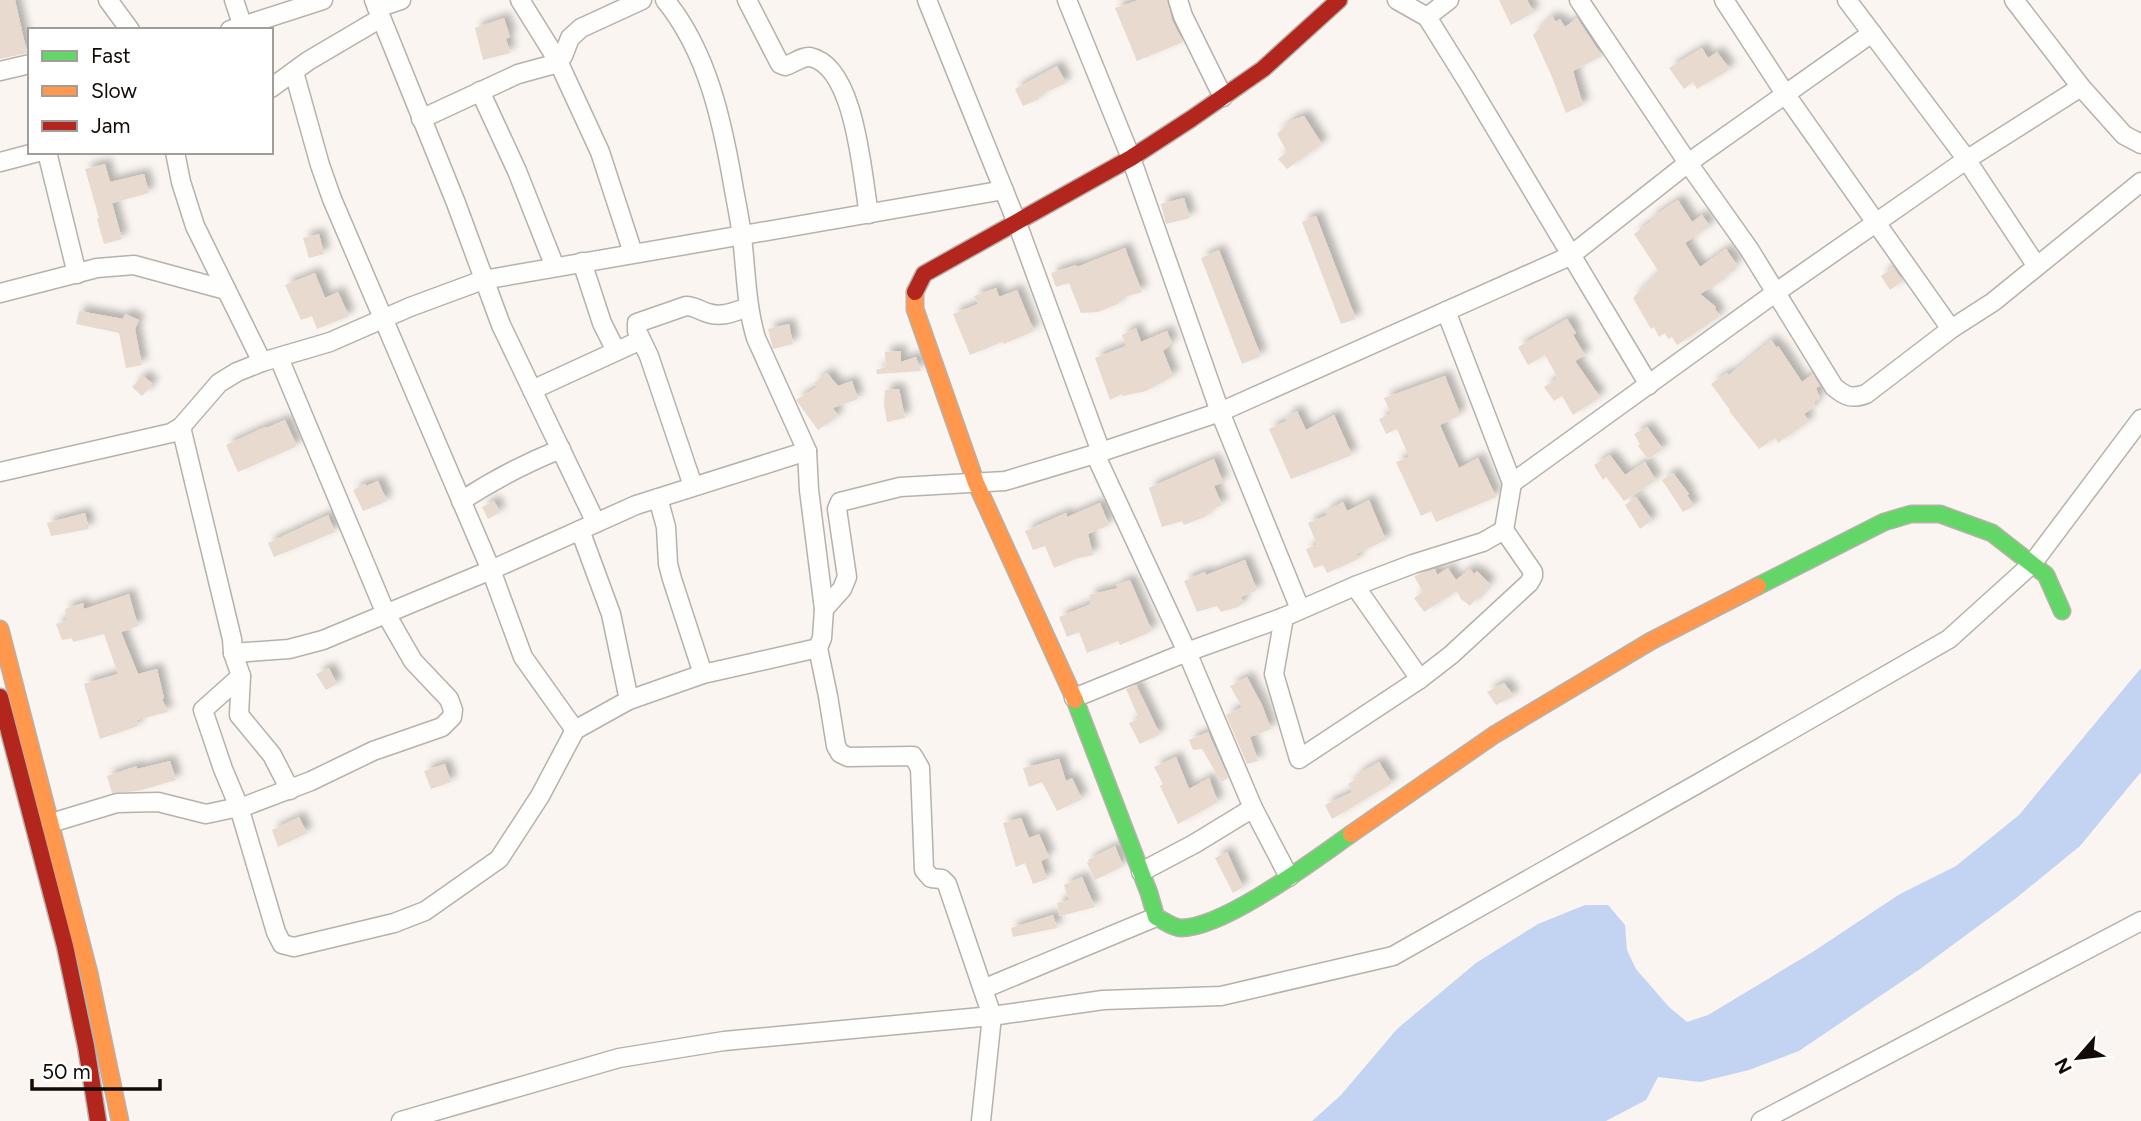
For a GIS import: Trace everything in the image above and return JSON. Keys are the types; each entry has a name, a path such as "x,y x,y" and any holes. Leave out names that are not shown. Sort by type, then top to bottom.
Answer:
{"street":[{"path":"108,0 129,28"},
{"path":"234,0 237,28 323,0"},
{"path":"273,87 339,41 377,9 401,0"},
{"path":"520,0 558,61 600,152 633,253"},
{"path":"421,119 518,74 551,65 563,56 570,38 581,28 642,0"},
{"path":"747,0 780,64 785,66 802,58 813,58 835,75 844,89 852,112 869,214"},
{"path":"927,0 1017,223 1098,453 1253,808 1289,877"},
{"path":"1067,0 1131,158 1220,412 1300,608"},
{"path":"1178,0 1183,16 1223,97"},
{"path":"1339,0 1263,69 1223,97 1131,158 924,274 917,284 914,296 915,309 976,484 1074,698 1156,917 1179,928 1215,921 1289,877 1494,735 1651,641 1884,522 1911,514 1940,514 1992,533 2046,575 2062,611"},
{"path":"1397,0 1427,17 1649,385"},
{"path":"1427,17 1449,0"},
{"path":"1579,0 1749,249 1835,387 1845,396 1855,398 1866,394 1951,329 1993,302 2141,182"},
{"path":"1724,0 1786,95 1951,329"},
{"path":"1847,0 1966,160 2036,265"},
{"path":"2014,0 2081,87 2124,135 2141,144"},
{"path":"668,1 693,42 711,88 727,147 742,234 751,320 756,338 807,451 809,490 824,609 822,638 818,648 836,746 840,753 848,757 913,756 917,760 920,768 924,870 931,878 942,879 947,884 992,1016 981,1121"},
{"path":"377,9 456,203 501,325 561,449 588,526 611,614 629,700"},
{"path":"824,609 842,589 847,577 836,509 840,502 900,487 1005,481 1220,412 1570,256 1688,163 1872,33"},
{"path":"0,71 28,64"},
{"path":"294,72 332,199 491,570 523,657 575,730"},
{"path":"1512,483 1875,223 1966,160 2081,87"},
{"path":"480,91 517,171 555,267"},
{"path":"0,162 30,154"},
{"path":"47,154 77,274"},
{"path":"51,823 117,803 158,802 206,814 239,807 290,790 373,751 442,727 452,717 453,710 449,699 413,661 386,614 271,360 226,290 195,226 175,154"},
{"path":"0,472 171,433 181,427 219,383 237,372 330,342 410,307 483,280 1004,190"},
{"path":"582,262 601,323 616,351"},
{"path":"0,293 97,268 134,265 226,290"},
{"path":"693,486 649,356 637,331 637,323 678,307 693,306 715,315 749,307"},
{"path":"1284,617 1274,674 1299,759 1420,679 1451,655 1529,583 1533,576 1533,572 1504,530 1512,483 1446,311"},
{"path":"532,390 641,340"},
{"path":"401,1121 618,1058 724,1041 992,1016 1103,1000 1221,996 1393,956 1949,639 2032,564 2141,419"},
{"path":"181,427 232,639 233,653 241,676 239,715 268,749 290,790"},
{"path":"461,501 522,464 561,449"},
{"path":"233,653 289,649 323,640 491,570 636,505 807,451"},
{"path":"658,498 666,527 668,564 703,674"},
{"path":"1074,698 1187,652 1284,617 1355,586 1483,542 1504,530"},
{"path":"1355,586 1420,679"},
{"path":"0,629 89,973 120,1121"},
{"path":"241,676 203,710 239,807 276,932 282,944 294,947 394,923 425,911 499,859 540,796 575,730 629,700 703,674 818,648"},
{"path":"0,696 65,946 86,1046 98,1121"},
{"path":"1141,872 1253,808"},
{"path":"983,989 1156,917"},
{"path":"1761,1121 2141,921"}],"water":[{"path":"2141,668 2141,772 2080,846 2015,899 1920,969 1799,1051 1749,1070 1700,1082 1658,1077 1646,1100 1606,1121 1312,1121 1341,1095 1397,1029 1476,963 1538,924 1585,905 1608,905 1625,925 1627,950 1636,969 1669,1007 1687,1022 1708,1015 1811,953 1900,894 1956,866 2019,815"}],"building":[{"path":"0,0 15,0 27,53 0,59"},
{"path":"1139,0 1167,0 1172,20 1183,42 1137,61 1115,8"},
{"path":"1499,0 1527,0 1534,12 1511,25"},
{"path":"1552,16 1556,22 1560,19 1565,27 1577,18 1602,56 1573,71 1583,105 1566,113 1533,35"},
{"path":"504,18 510,37 506,39 510,53 483,60 475,28"},
{"path":"1702,48 1708,58 1717,52 1730,69 1697,89 1693,82 1684,89 1669,68"},
{"path":"1057,66 1066,83 1023,106 1015,89"},
{"path":"1304,116 1322,144 1287,169 1278,159 1287,152 1277,134 1291,121"},
{"path":"105,164 110,182 144,174 149,193 112,203 122,239 104,244 85,169"},
{"path":"1184,198 1190,218 1166,224 1161,204"},
{"path":"1678,200 1692,222 1702,215 1710,226 1685,243 1700,267 1726,249 1737,265 1729,270 1731,272 1720,282 1700,294 1716,307 1720,316 1677,345 1672,337 1668,339 1665,333 1659,337 1654,327 1651,329 1633,298 1659,272 1634,234 1652,221 1651,218"},
{"path":"1316,216 1356,319 1341,324 1302,222"},
{"path":"319,234 324,254 309,258 303,238"},
{"path":"1125,248 1142,292 1117,299 1120,303 1098,312 1081,313 1069,283 1056,287 1051,273 1076,265 1077,267"},
{"path":"1219,250 1261,356 1242,364 1201,258"},
{"path":"1893,267 1903,281 1890,290 1881,276"},
{"path":"315,273 325,298 338,292 349,316 317,329 312,316 301,320 285,285"},
{"path":"996,288 999,297 1017,290 1034,331 970,355 953,314 978,304 974,296"},
{"path":"79,311 123,319 125,314 139,320 135,329 142,365 126,368 119,333 76,324"},
{"path":"1567,319 1585,355 1575,361 1600,397 1573,415 1562,396 1554,401 1544,387 1558,378 1545,355 1528,365 1518,347"},
{"path":"789,324 793,344 773,349 768,329"},
{"path":"1136,328 1141,342 1167,331 1172,343 1163,351 1173,376 1146,391 1123,396 1122,394 1110,400 1095,358 1126,346 1122,335"},
{"path":"1771,340 1802,382 1813,374 1820,386 1816,388 1820,398 1815,401 1814,407 1804,414 1809,421 1778,443 1775,438 1759,449 1711,384 1727,373 1729,375"},
{"path":"901,351 901,362 916,357 921,371 877,374 876,370 886,367 885,352"},
{"path":"827,373 838,386 852,381 858,399 833,408 838,416 818,430 796,400 817,387 814,383"},
{"path":"143,376 153,384 142,396 132,387"},
{"path":"1445,376 1459,416 1440,425 1442,430 1459,468 1478,458 1496,497 1436,522 1431,511 1421,516 1396,462 1409,457 1397,429 1386,434 1379,419 1391,414 1384,398"},
{"path":"899,389 905,418 887,422 885,390"},
{"path":"1297,411 1306,430 1334,415 1352,455 1291,479 1269,429 1287,421 1285,417"},
{"path":"285,420 297,446 238,472 226,445"},
{"path":"1647,427 1663,449 1648,459 1638,446 1640,444 1634,434"},
{"path":"1610,455 1625,475 1645,462 1656,480 1624,501 1606,477 1603,480 1594,465"},
{"path":"1214,459 1223,482 1214,486 1222,505 1206,512 1207,516 1184,525 1182,521 1162,527 1149,488"},
{"path":"1673,473 1689,494 1687,495 1694,506 1683,512 1662,480"},
{"path":"378,481 387,501 363,511 353,490"},
{"path":"1636,497 1652,520 1640,529 1625,505"},
{"path":"1369,500 1386,540 1356,554 1358,559 1327,573 1323,565 1314,568 1306,549 1317,545 1308,523 1327,515 1325,511 1343,502 1347,511"},
{"path":"494,501 500,512 488,519 482,507"},
{"path":"1100,503 1109,525 1088,534 1093,555 1054,568 1045,546 1033,550 1025,531 1066,513 1067,517"},
{"path":"85,513 89,529 51,536 47,523"},
{"path":"328,515 335,532 274,557 268,543"},
{"path":"1245,560 1257,590 1241,597 1243,603 1238,607 1221,612 1217,606 1197,612 1184,581"},
{"path":"1448,568 1456,580 1470,569 1474,574 1477,571 1490,584 1470,606 1461,599 1457,591 1424,612 1414,598 1423,592 1414,576 1435,569 1437,575"},
{"path":"1130,580 1152,631 1120,645 1118,641 1087,653 1079,632 1067,637 1059,617 1091,604 1089,595 1118,588 1116,585"},
{"path":"129,594 138,626 121,632 138,674 157,669 164,698 162,699 168,712 136,720 138,726 100,739 84,684 118,674 104,634 73,642 72,638 62,640 56,624 67,620 65,609 83,603 84,609"},
{"path":"329,668 337,684 326,690 316,674"},
{"path":"1247,677 1271,729 1250,737 1258,761 1247,764 1226,715 1242,707 1230,686"},
{"path":"1504,683 1514,696 1496,705 1487,692"},
{"path":"1136,685 1160,734 1140,744 1129,723 1139,719 1126,689"},
{"path":"1208,732 1228,778 1221,782 1202,749 1193,750 1189,740"},
{"path":"1176,757 1189,789 1209,778 1218,802 1178,824 1154,767"},
{"path":"1059,759 1066,781 1072,778 1082,799 1057,811 1042,782 1029,787 1023,768"},
{"path":"170,761 176,780 138,791 112,793 107,776 137,766 137,769"},
{"path":"1379,762 1392,783 1332,819 1325,805 1352,792 1348,784 1358,778 1356,775"},
{"path":"445,764 451,782 431,789 424,771"},
{"path":"299,817 307,833 278,847 272,830"},
{"path":"1021,818 1029,838 1039,834 1049,857 1041,861 1047,879 1033,884 1025,863 1016,867 1003,823"},
{"path":"1115,846 1123,866 1095,880 1088,860"},
{"path":"1227,852 1243,887 1233,893 1215,858"},
{"path":"1082,877 1095,907 1060,916 1057,903 1069,900 1064,885"},
{"path":"1053,915 1057,928 1013,937 1011,928"}],"traffic: fast":[{"path":"1758,586 1884,522 1911,514 1940,514 1992,533 2046,575 2062,611"},
{"path":"1075,700 1156,917 1171,925 1181,928 1221,917 1268,891 1351,834"}],"traffic: slow":[{"path":"915,292 915,309 976,483 1075,700"},
{"path":"1351,834 1494,735 1651,641 1758,586"},
{"path":"0,629 89,973 120,1121"}],"traffic: jam":[{"path":"915,292 924,274 1131,158 1191,119 1263,69 1339,0"},
{"path":"0,697 65,946 86,1046 98,1121"}]}
